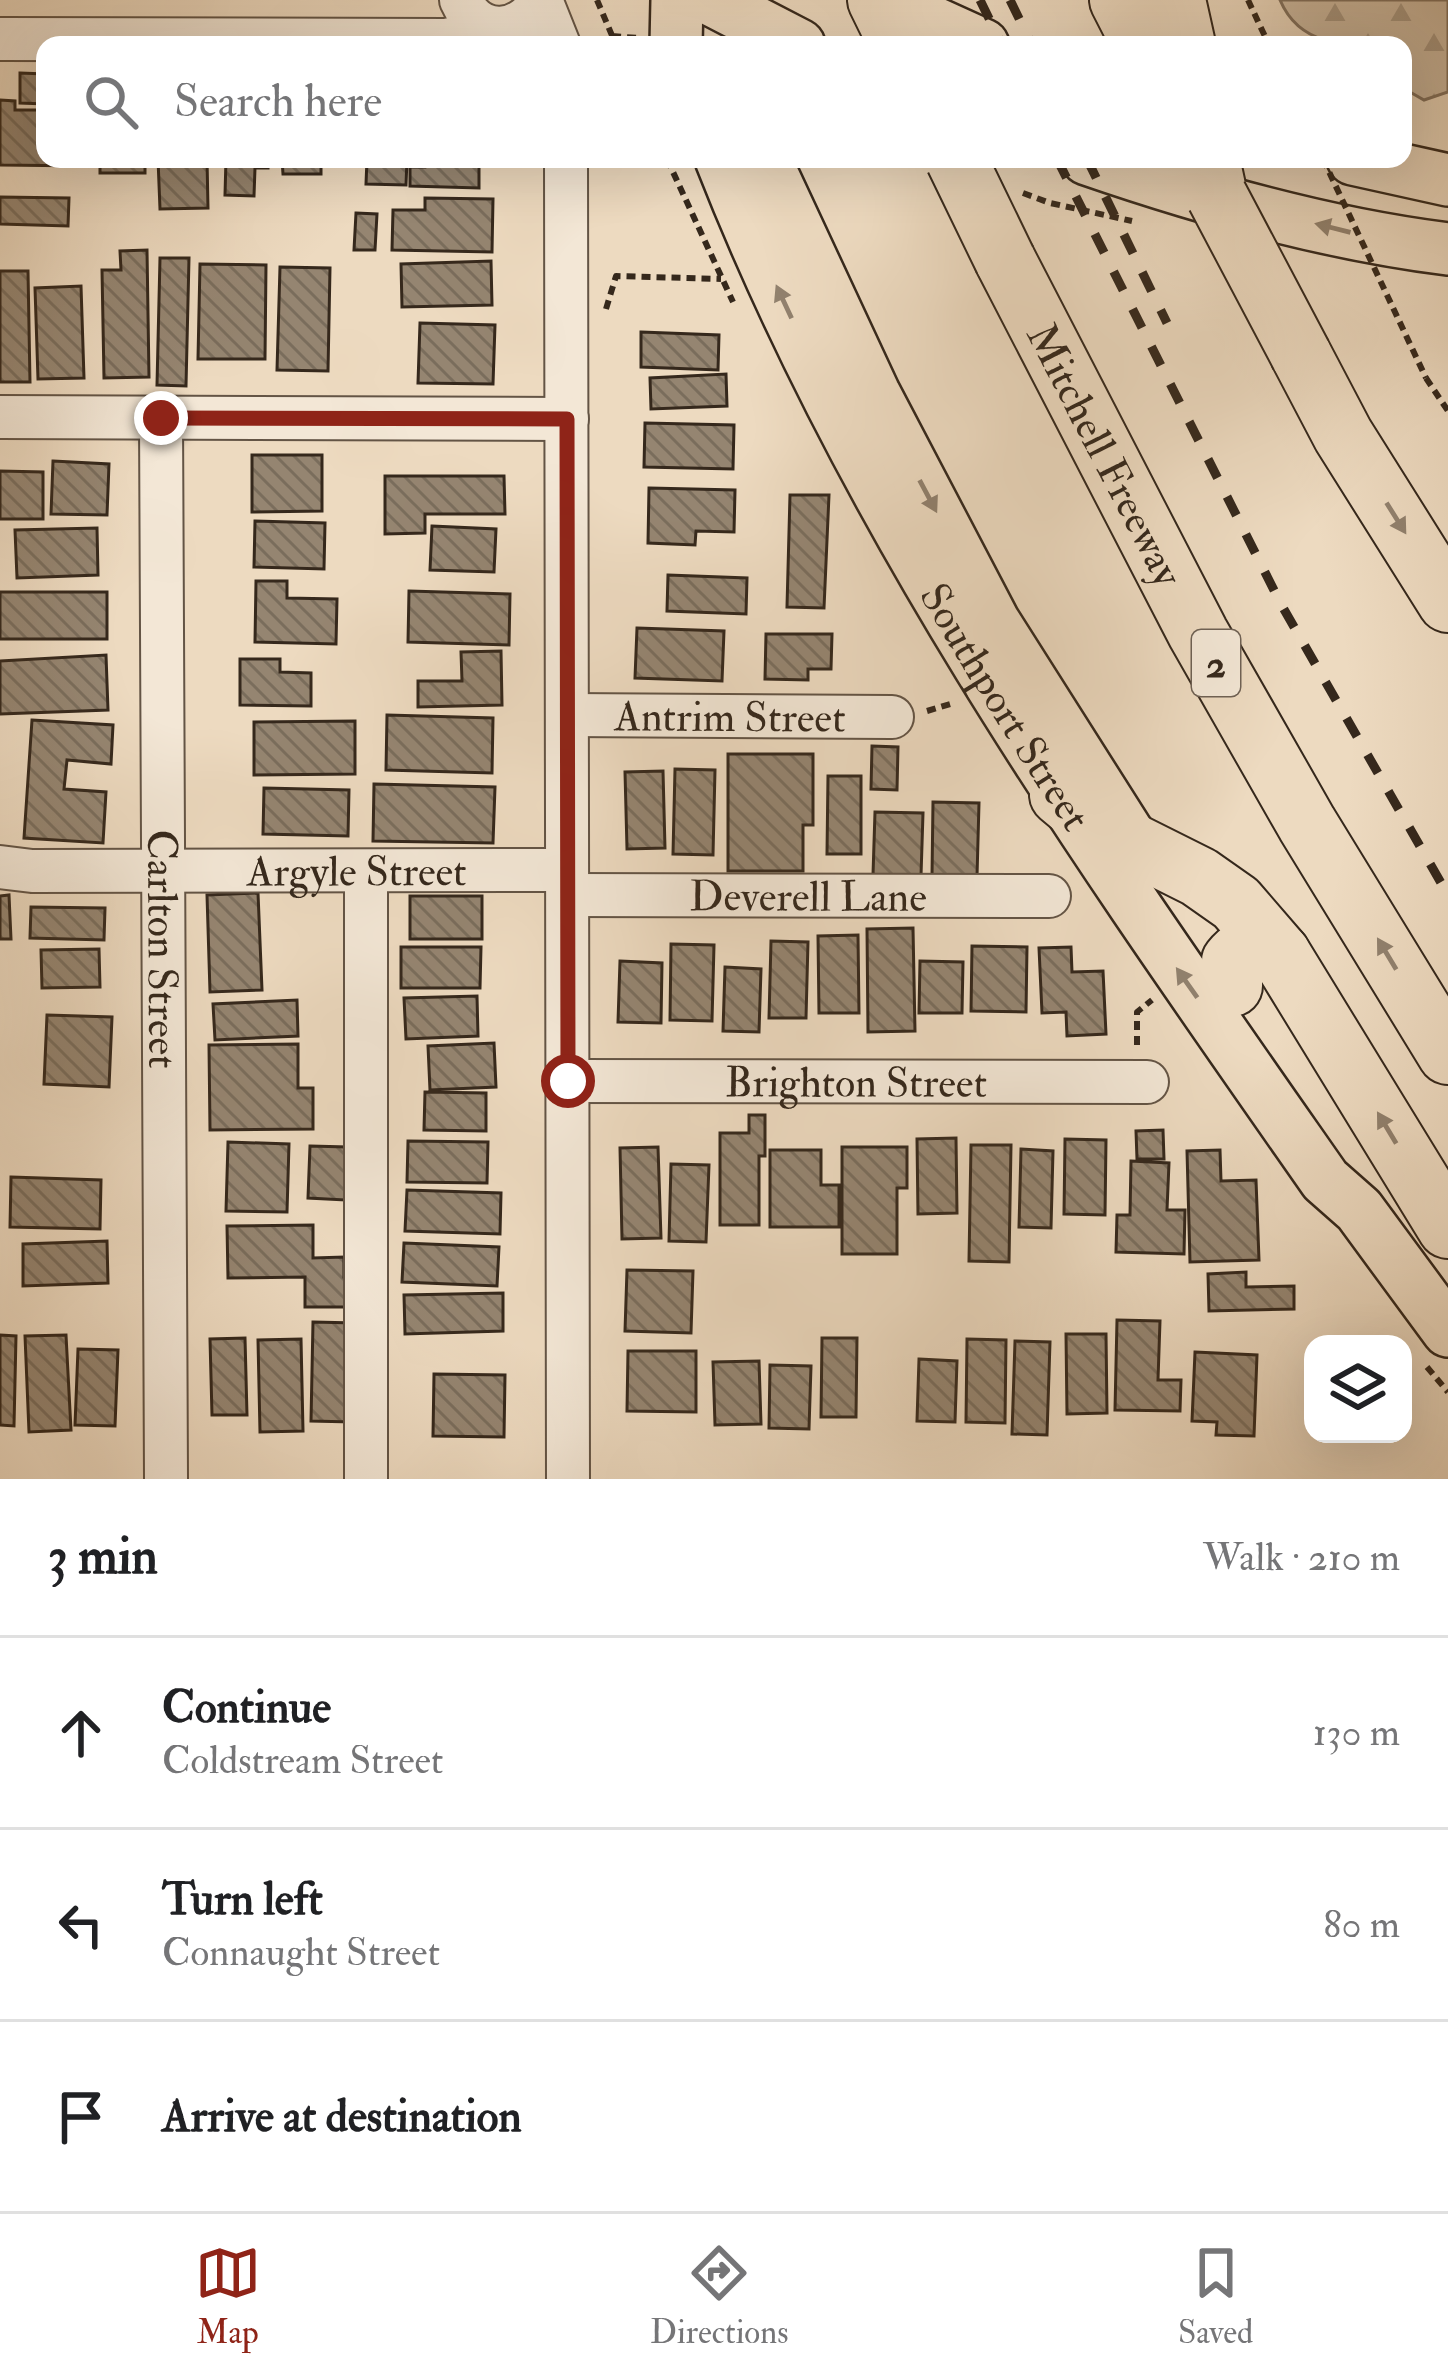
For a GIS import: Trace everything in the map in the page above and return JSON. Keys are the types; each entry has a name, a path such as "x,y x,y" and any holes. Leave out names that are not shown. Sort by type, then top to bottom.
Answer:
{"highway":[{"path":"881,0 896,36"},
{"path":"1120,0 1138,36"},
{"path":"1175,0 1183,36"},
{"name":"Mitchell Freeway","path":"960,168 1198,633 1307,824 1448,1054"},
{"path":"1208,171 1343,435 1448,602"},
{"path":"1060,795 1097,826 1199,877 1236,903 1256,970 1448,1228"}],"main road":[{"path":"709,22 712,0"},
{"path":"881,0 963,36"},
{"name":"Southport Street","path":"725,168 824,388 885,506 988,684 1125,894 1325,1180 1359,1210 1448,1330"},
{"path":"1113,168 1384,241 1448,249"},
{"path":"1394,168 1448,180"},
{"name":"Southport Street","path":"775,171 874,392 994,622 1137,849"},
{"name":"Southport Street","path":"1256,970 1349,1162 1359,1210"}],"street":[{"path":"372,36 451,0"},
{"path":"461,0 472,18 509,34 541,0"},
{"path":"541,0 555,36"},
{"path":"0,39 36,39"},
{"path":"566,168 568,1479"},
{"path":"0,416 567,419"},
{"name":"Carlton Street","path":"161,418 166,1479"},
{"name":"Antrim Street","path":"568,715 892,717"},
{"name":"Argyle Street","path":"0,867 365,873 568,882"},
{"path":"365,873 366,1479"},
{"name":"Deverell Lane","path":"568,882 1049,896"},
{"name":"Brighton Street","path":"568,1081 1147,1082"}],"path":[{"path":"597,0 612,36"},
{"path":"1248,0 1265,36"},
{"path":"1327,168 1426,378 1448,412"},
{"path":"567,319 603,319 616,275 721,279"},
{"path":"1147,1082 1134,1034 1137,1012 1155,998"}],"green space":[{"path":"1280,0 1448,0 1448,92 1424,100 1412,93 1412,36 1314,36 1290,17"}],"building":[{"path":"20,73 36,74 36,104 20,103"},
{"path":"0,100 15,101 15,110 36,110 36,165 0,165"},
{"path":"100,168 145,168 145,173 100,173"},
{"path":"158,168 207,168 208,208 160,209"},
{"path":"226,168 255,168 254,196 225,195"},
{"path":"283,168 321,168 321,174 283,174"},
{"path":"367,168 407,168 406,185 366,184"},
{"path":"410,168 479,168 479,188 410,186"},
{"path":"0,197 69,198 68,226 0,224"},
{"path":"425,198 493,199 492,252 392,250 393,210 425,210"},
{"path":"356,213 377,214 375,250 354,250"},
{"path":"147,250 149,377 104,378 102,270 121,270 120,251"},
{"path":"160,258 189,258 186,386 157,385"},
{"path":"491,261 492,305 402,307 401,264"},
{"path":"200,264 266,265 265,359 198,359"},
{"path":"280,267 330,268 328,371 277,370"},
{"path":"0,271 28,271 30,382 0,382"},
{"path":"81,286 84,378 38,379 35,288"},
{"path":"420,323 495,325 493,384 418,383"},
{"path":"641,332 719,335 718,370 641,367"},
{"path":"726,374 727,406 651,409 650,378"},
{"path":"645,423 734,425 733,469 644,467"},
{"path":"252,455 322,455 322,511 252,512"},
{"path":"53,461 109,464 107,515 51,514"},
{"path":"0,471 43,472 43,519 0,519"},
{"path":"385,476 504,476 505,514 425,514 425,533 385,534"},
{"path":"649,488 735,490 734,532 696,531 695,545 648,543"},
{"path":"790,495 829,495 824,608 787,607"},
{"path":"255,521 325,523 324,569 254,567"},
{"path":"432,526 496,529 494,572 430,570"},
{"path":"97,528 98,575 17,578 15,530"},
{"path":"668,575 747,578 746,614 667,611"},
{"path":"256,581 287,581 287,598 337,599 336,644 255,642"},
{"path":"409,591 510,594 509,645 408,642"},
{"path":"0,592 107,592 107,639 0,639"},
{"path":"637,628 724,631 722,681 635,678"},
{"path":"766,634 832,634 831,669 808,669 808,680 765,679"},
{"path":"501,651 502,705 418,707 418,681 462,681 461,652"},
{"path":"106,655 108,710 0,714 0,661"},
{"path":"240,659 280,659 280,672 311,673 311,706 240,705"},
{"path":"387,715 493,718 492,773 386,770"},
{"path":"32,720 113,725 111,764 67,760 64,789 106,792 103,843 24,838"},
{"path":"355,721 355,774 254,775 254,722"},
{"path":"872,746 898,747 897,790 871,789"},
{"path":"728,754 813,754 813,825 803,825 803,871 728,871"},
{"path":"675,769 715,770 713,855 673,854"},
{"path":"663,771 665,848 627,849 625,772"},
{"path":"828,776 861,776 861,854 827,854"},
{"path":"374,784 495,787 493,843 373,841"},
{"path":"264,788 349,790 348,836 263,834"},
{"path":"933,802 979,803 977,877 932,876"},
{"path":"875,812 923,813 921,876 873,875"},
{"path":"258,893 262,990 210,992 207,895"},
{"path":"9,895 11,939 0,939 0,896"},
{"path":"410,896 482,896 482,939 410,939"},
{"path":"31,907 105,908 104,940 30,938"},
{"path":"913,928 915,1031 868,1032 867,929"},
{"path":"858,935 859,1013 819,1013 818,936"},
{"path":"771,941 808,942 806,1018 769,1018"},
{"path":"671,944 714,945 712,1021 670,1020"},
{"path":"972,946 1027,947 1026,1012 971,1011"},
{"path":"401,947 481,947 480,988 401,988"},
{"path":"1071,947 1072,972 1103,971 1106,1034 1067,1036 1066,1012 1042,1013 1039,948"},
{"path":"99,949 100,987 42,988 41,950"},
{"path":"620,961 662,963 661,1023 618,1022"},
{"path":"920,961 963,962 962,1013 919,1013"},
{"path":"725,967 761,969 759,1032 723,1031"},
{"path":"477,996 478,1036 406,1039 404,998"},
{"path":"297,1000 298,1036 215,1040 213,1004"},
{"path":"47,1015 112,1017 109,1087 44,1084"},
{"path":"494,1043 496,1087 430,1090 428,1046"},
{"path":"298,1044 298,1088 313,1088 313,1129 210,1130 209,1045"},
{"path":"425,1092 486,1093 486,1131 424,1130"},
{"path":"749,1115 765,1115 765,1156 759,1156 759,1225 720,1225 720,1133 749,1133"},
{"path":"1163,1130 1164,1159 1137,1159 1136,1131"},
{"path":"956,1138 957,1213 918,1214 917,1139"},
{"path":"1065,1139 1106,1140 1105,1215 1064,1214"},
{"path":"408,1141 488,1142 487,1183 407,1182"},
{"path":"228,1142 289,1144 287,1212 226,1211"},
{"path":"971,1145 1011,1145 1009,1262 969,1261"},
{"path":"310,1146 347,1147 345,1200 308,1198"},
{"path":"658,1147 661,1238 622,1239 620,1148"},
{"path":"842,1147 907,1147 907,1188 897,1188 897,1254 842,1254"},
{"path":"1021,1149 1053,1151 1051,1228 1019,1227"},
{"path":"770,1150 821,1150 821,1185 839,1185 839,1227 770,1227"},
{"path":"1220,1150 1221,1181 1256,1180 1259,1260 1190,1262 1187,1151"},
{"path":"1131,1161 1169,1163 1167,1210 1185,1210 1184,1254 1116,1252 1117,1215 1130,1215"},
{"path":"671,1164 709,1165 706,1242 669,1241"},
{"path":"11,1177 101,1180 100,1229 10,1227"},
{"path":"407,1190 501,1193 500,1234 405,1231"},
{"path":"313,1225 313,1258 344,1257 344,1277 355,1277 355,1307 305,1307 305,1277 228,1278 227,1226"},
{"path":"107,1241 108,1283 23,1286 23,1244"},
{"path":"404,1243 499,1247 497,1286 402,1282"},
{"path":"627,1270 693,1271 691,1333 625,1331"},
{"path":"1246,1272 1246,1287 1294,1286 1294,1309 1209,1311 1208,1274"},
{"path":"503,1293 503,1331 405,1334 404,1295"},
{"path":"1117,1320 1160,1321 1158,1380 1181,1380 1180,1411 1115,1410"},
{"path":"313,1322 355,1323 352,1422 311,1421"},
{"path":"1066,1334 1106,1334 1107,1413 1067,1414"},
{"path":"0,1335 16,1336 14,1426 0,1425"},
{"path":"66,1335 71,1430 29,1432 25,1336"},
{"path":"245,1338 247,1415 212,1415 210,1339"},
{"path":"822,1338 857,1338 856,1417 821,1417"},
{"path":"301,1339 303,1431 260,1432 258,1340"},
{"path":"967,1339 1006,1340 1005,1423 966,1422"},
{"path":"1015,1341 1050,1342 1047,1435 1012,1434"},
{"path":"78,1349 118,1350 115,1426 75,1425"},
{"path":"628,1351 696,1351 696,1412 627,1411"},
{"path":"1195,1352 1257,1355 1254,1436 1216,1435 1217,1422 1192,1421"},
{"path":"919,1359 957,1361 955,1422 917,1421"},
{"path":"759,1361 761,1424 715,1425 713,1362"},
{"path":"770,1365 811,1366 809,1429 769,1428"},
{"path":"434,1374 505,1375 504,1437 433,1436"}],"railway":[{"path":"980,0 998,36"},
{"path":"1010,0 1028,36"},
{"path":"1062,168 1282,606 1448,895"},
{"path":"1091,168 1167,323"}],"route":[{"path":"161,418 567,419 568,1081"}]}
